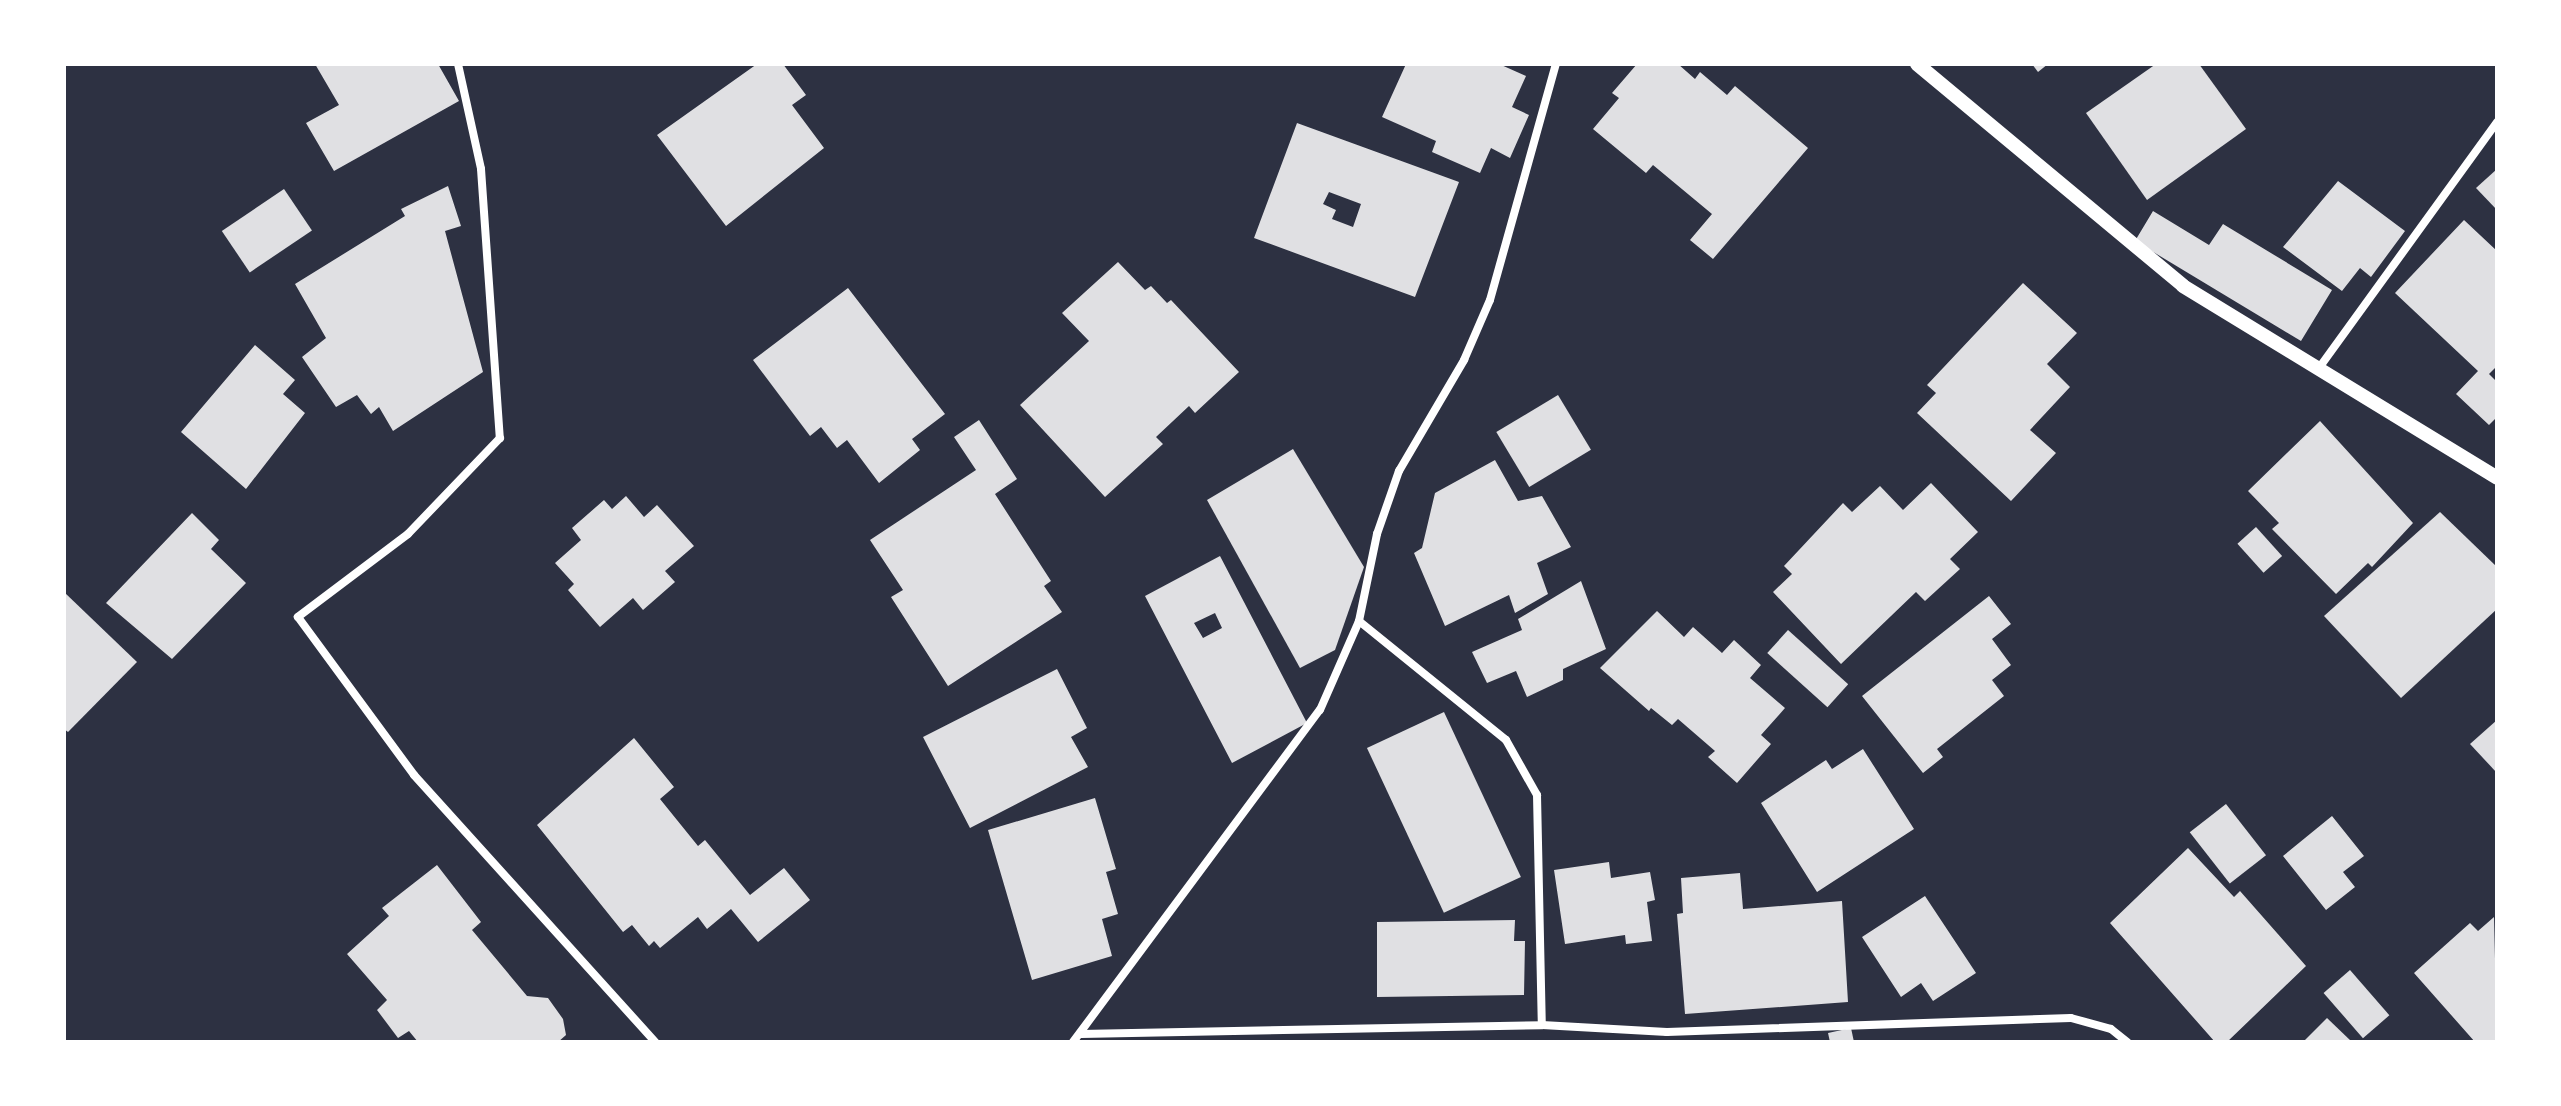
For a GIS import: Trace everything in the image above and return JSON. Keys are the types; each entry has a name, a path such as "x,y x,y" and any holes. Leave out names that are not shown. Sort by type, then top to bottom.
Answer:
{"street":[{"path":"458,64 481,169 500,438 408,534 298,617 414,775 655,1042"},
{"path":"1073,1042 1320,710 1359,621 1377,534 1399,471 1464,360 1490,300 1556,64"},
{"path":"1917,64 2183,286 2497,478"},
{"path":"2319,368 2497,122"},
{"path":"1359,621 1506,740 1537,795 1542,1025"},
{"path":"1081,1034 1542,1025 1667,1032 2071,1018 2111,1029 2127,1042"}],"building":[{"path":"315,64 438,64 459,101 334,171 306,123 339,105"},
{"path":"757,64 783,64 806,95 792,105 824,148 726,226 657,135"},
{"path":"1406,64 1499,64 1526,76 1512,107 1529,115 1510,158 1491,148 1480,173 1432,152 1436,141 1382,117"},
{"path":"1637,64 1678,64 1695,79 1700,72 1727,95 1735,86 1808,148 1713,259 1690,240 1712,214 1653,165 1646,173 1593,129 1619,98 1612,93"},
{"path":"2032,64 2048,64 2038,72"},
{"path":"2156,64 2199,64 2246,129 2147,200 2086,113"},
{"path":"1297,123 1459,182 1415,297 1254,238","holes":["1329,192 1361,204 1353,227 1332,219 1336,210 1323,204"]},
{"path":"2497,169 2497,210 2476,188"},
{"path":"2338,181 2405,231 2371,277 2360,268 2342,291 2283,247"},
{"path":"448,186 461,226 445,231 483,372 393,431 379,407 371,414 357,395 336,407 302,357 326,338 295,284 405,216 401,209"},
{"path":"284,189 312,230 250,272 222,231"},
{"path":"2153,211 2209,245 2223,224 2332,290 2301,341 2135,241"},
{"path":"2464,220 2497,251 2497,366 2489,374 2497,382 2497,417 2489,425 2456,394 2478,371 2395,293"},
{"path":"1118,262 1145,290 1151,286 1167,303 1171,300 1239,372 1195,413 1189,406 1156,437 1163,444 1105,497 1020,405 1089,341 1062,313"},
{"path":"2023,283 2077,333 2047,364 2070,387 2030,430 2056,453 2011,501 1917,413 1936,393 1927,385"},
{"path":"848,288 945,414 912,439 920,450 879,483 847,440 837,448 821,427 810,436 753,360"},
{"path":"255,345 295,380 283,394 305,413 246,489 181,432"},
{"path":"1558,395 1591,450 1529,487 1496,432"},
{"path":"979,420 1017,479 995,494 1051,581 1044,586 1062,612 948,686 891,597 903,590 870,540 976,470 954,437"},
{"path":"2320,421 2413,523 2372,567 2368,563 2336,594 2272,529 2279,523 2248,491"},
{"path":"1293,449 1364,567 1335,650 1300,668 1207,500"},
{"path":"1495,460 1518,501 1542,496 1571,547 1537,563 1548,594 1515,613 1509,595 1445,626 1414,553 1422,548 1435,493"},
{"path":"1931,483 1978,532 1950,559 1960,569 1925,601 1916,592 1841,664 1773,592 1792,574 1784,566 1843,503 1852,512 1880,486 1903,510"},
{"path":"626,496 644,517 657,505 694,546 665,571 675,582 643,610 633,598 600,627 568,590 574,584 555,563 581,540 572,528 604,500 612,509"},
{"path":"2440,512 2497,567 2497,609 2401,698 2324,616"},
{"path":"192,513 219,540 211,549 246,583 172,659 106,603"},
{"path":"2256,527 2282,556 2264,573 2237,544"},
{"path":"1220,556 1307,723 1232,763 1145,596","holes":["1215,613 1222,628 1203,638 1194,623"]},
{"path":"1581,581 1606,649 1563,669 1563,680 1527,697 1516,671 1487,683 1472,652 1522,630 1518,619"},
{"path":"64,592 137,662 68,732 64,729"},
{"path":"1989,596 2011,624 1992,639 2011,665 1992,680 2004,696 1937,749 1943,757 1923,773 1862,696"},
{"path":"1657,611 1684,637 1693,627 1722,653 1734,640 1761,665 1750,678 1785,708 1761,735 1771,744 1737,783 1708,757 1715,751 1678,719 1672,725 1651,708 1649,711 1600,668"},
{"path":"1788,630 1848,684 1827,707 1767,653"},
{"path":"1057,669 1087,728 1071,737 1088,767 970,828 923,737"},
{"path":"1444,712 1521,877 1444,913 1367,748"},
{"path":"2497,720 2497,773 2470,744"},
{"path":"634,738 674,787 660,799 698,846 705,840 750,895 784,868 810,900 758,942 731,909 707,929 698,917 660,948 654,941 649,946 632,925 623,932 537,825"},
{"path":"1863,749 1914,829 1817,892 1761,803 1826,760 1832,769"},
{"path":"1095,798 1116,869 1106,872 1118,914 1102,919 1112,956 1032,980 988,830"},
{"path":"2226,804 2266,855 2230,884 2190,832"},
{"path":"2332,816 2364,856 2343,872 2355,887 2326,910 2283,856"},
{"path":"2188,848 2234,897 2240,891 2306,966 2227,1042 2215,1042 2110,923"},
{"path":"1609,862 1611,878 1650,872 1655,900 1647,902 1652,941 1626,944 1625,935 1565,944 1554,870"},
{"path":"437,865 481,922 472,930 527,996 548,998 563,1019 566,1035 558,1042 418,1042 409,1031 398,1038 377,1010 387,1000 347,954 389,916 382,908"},
{"path":"1740,873 1743,909 1842,901 1848,1002 1685,1014 1677,914 1683,913 1681,878"},
{"path":"1925,896 1976,973 1933,1001 1921,983 1901,997 1862,937"},
{"path":"2494,917 2497,1042 2475,1042 2414,973 2470,923 2478,931"},
{"path":"1515,920 1514,941 1525,941 1524,995 1377,997 1377,922"},
{"path":"2350,970 2389,1015 2363,1038 2324,993"},
{"path":"2327,1018 2352,1042 2303,1042"},
{"path":"1851,1028 1854,1042 1830,1042 1828,1033"}]}
